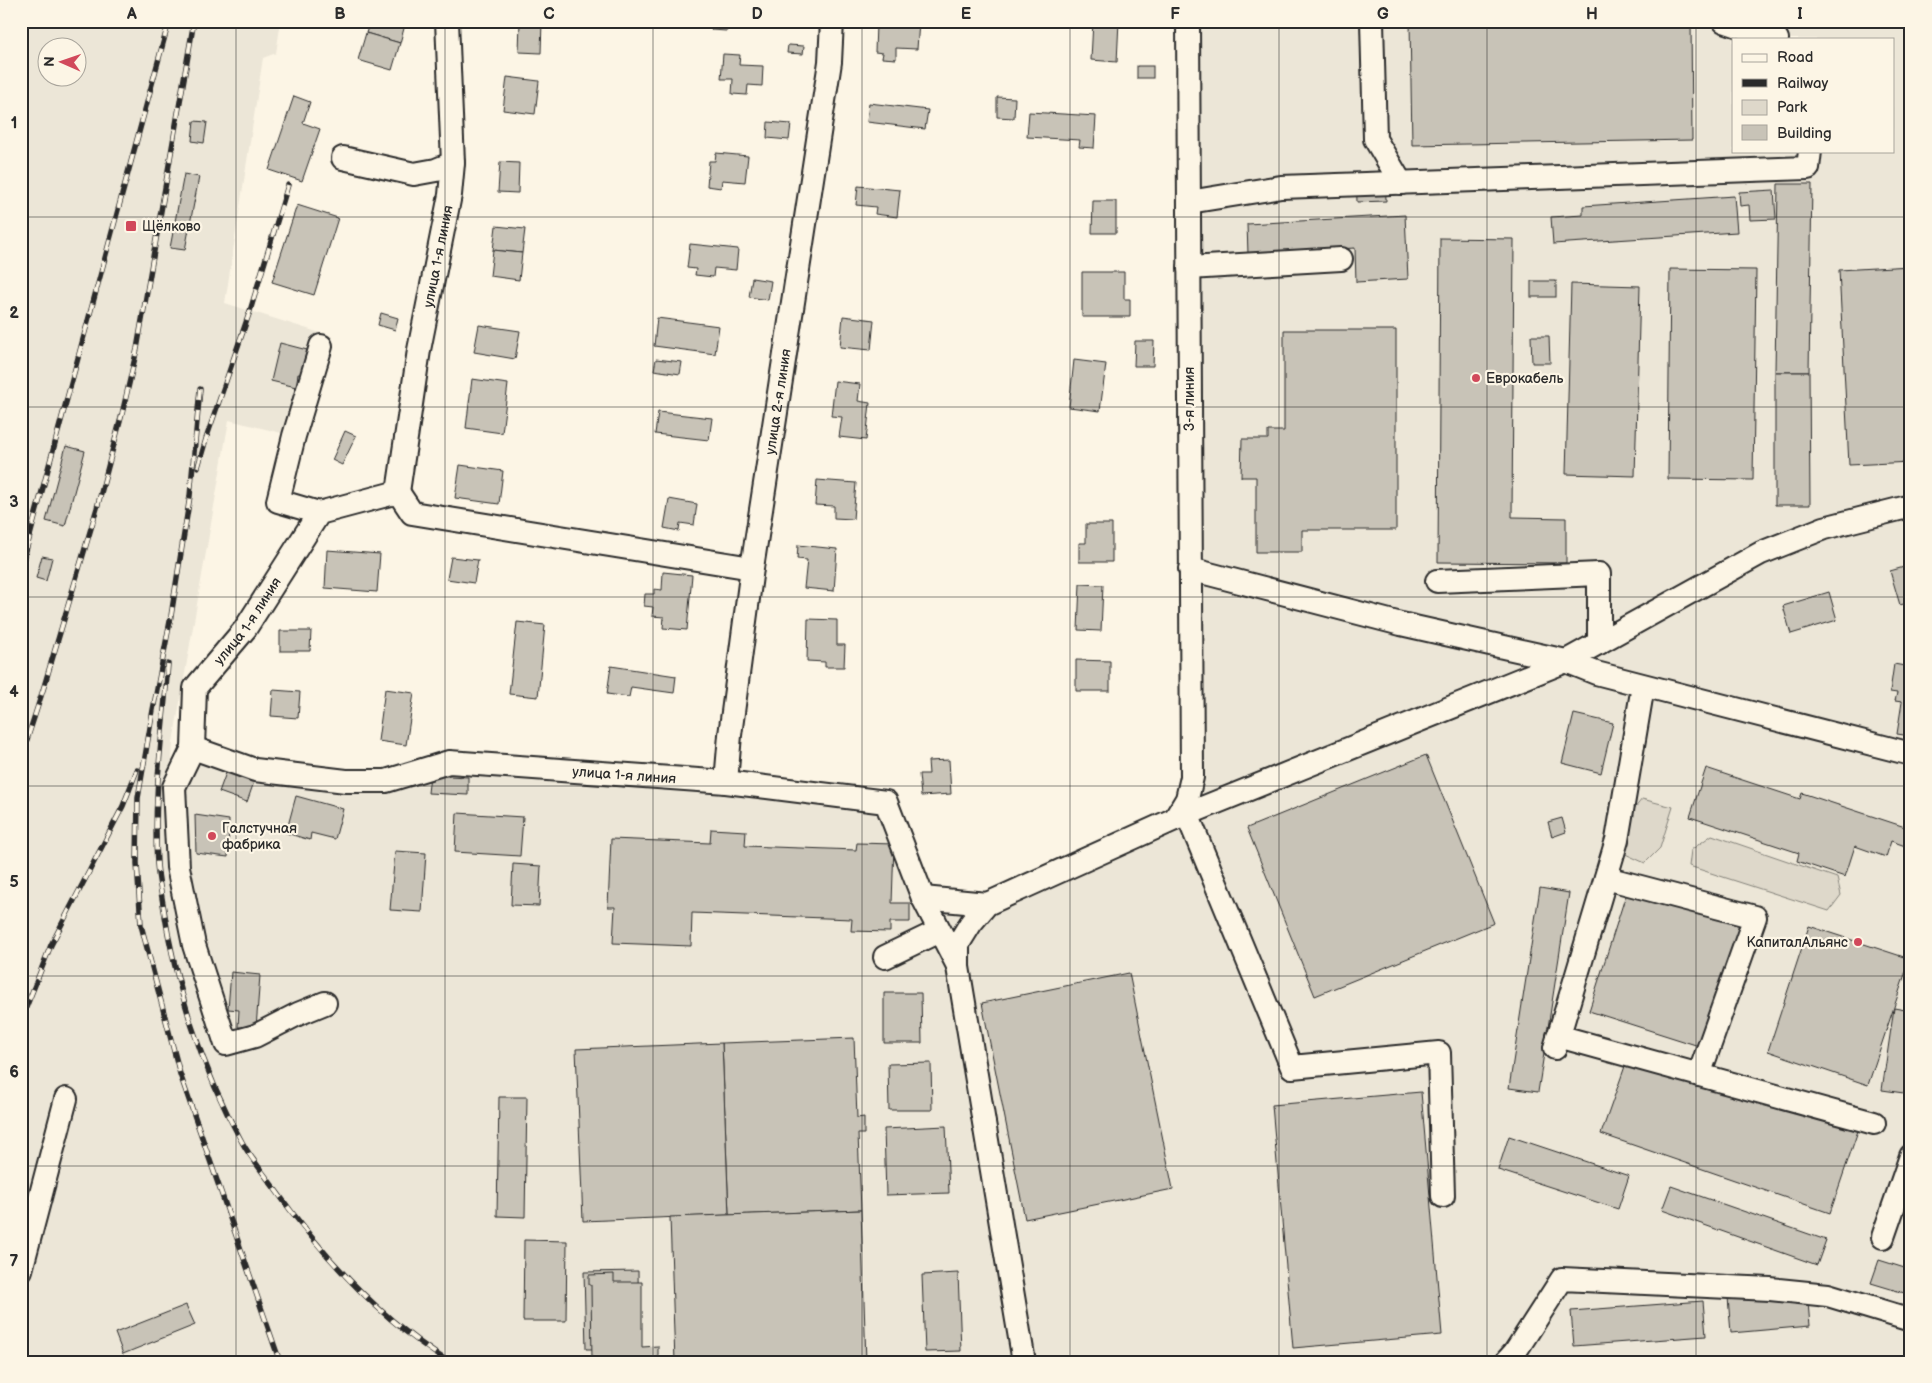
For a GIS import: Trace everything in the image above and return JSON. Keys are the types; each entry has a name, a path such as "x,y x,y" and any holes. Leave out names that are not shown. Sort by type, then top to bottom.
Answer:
{"street":[{"name":"улица 1-я линия","path":"398,492 419,350 450,195 453,163 447,21"},
{"name":"улица 2-я линия","path":"726,782 730,735 752,568 830,62 832,21"},
{"name":"3-я линия","path":"1181,816 1192,776 1188,21"},
{"path":"1372,21 1375,140 1401,183"},
{"path":"1724,21 1774,38"},
{"path":"1189,202 1281,187 1808,168 1810,152"},
{"path":"343,158 414,174 436,170 453,163"},
{"path":"1189,268 1341,260"},
{"path":"321,346 294,436 278,501 319,513 398,492 412,512 752,568"},
{"path":"1024,1362 958,968 958,944 970,923 987,904 1181,816 1566,661 1761,553 1824,528 1911,506"},
{"name":"улица 1-я линия","path":"319,513 245,629 194,688 193,748 255,770 346,782 386,781 448,762 726,782 886,802 923,898"},
{"path":"1190,569 1401,624 1566,661 1596,673 1643,686 1911,754"},
{"path":"1437,581 1599,574 1599,643"},
{"path":"1643,686 1617,840 1556,1042 1699,1075 1874,1123"},
{"path":"193,748 174,787 178,867 194,945 226,1044 256,1036 298,1014 325,1003"},
{"path":"1181,816 1292,1067 1438,1053 1444,1196"},
{"path":"1606,878 1755,917 1699,1075"},
{"path":"923,898 987,904"},
{"path":"923,898 958,968"},
{"path":"885,958 939,931"},
{"path":"21,1270 66,1098"},
{"path":"1883,1237 1911,1156"},
{"path":"1506,1362 1515,1352 1562,1279 1770,1289 1828,1294 1911,1320"}],"shaded area":[{"path":"21,21 281,21 276,53 263,58 225,303 333,337 321,346 294,436 229,420 173,742 171,777 193,748 346,781 449,762 886,802 923,898 987,904 1175,819 1187,799 1188,21 1911,21 1911,1362 21,1362"}],"green space":[{"path":"1642,799 1673,807 1660,848 1645,863 1623,853 1623,823"},
{"path":"1712,835 1837,878 1841,895 1829,911 1689,866 1691,850"}],"building":[{"path":"370,21 406,21 400,43 366,33"},
{"path":"520,21 542,21 541,53 519,52"},
{"path":"711,21 727,22 727,31 711,30"},
{"path":"891,21 919,22 917,49 896,48 896,59 882,58 883,53 875,52 876,24 891,24"},
{"path":"1093,21 1119,21 1117,62 1091,60"},
{"path":"1410,21 1691,21 1692,140 1412,145"},
{"path":"366,33 400,43 392,70 358,60"},
{"path":"788,45 804,46 803,54 787,53"},
{"path":"723,54 740,55 739,65 763,66 762,86 748,85 747,95 732,94 733,79 721,79"},
{"path":"1137,66 1153,66 1153,78 1137,78"},
{"path":"507,77 539,81 535,114 503,110"},
{"path":"294,96 310,102 303,123 320,129 302,181 269,170"},
{"path":"997,97 1015,98 1014,118 997,117"},
{"path":"869,103 928,110 925,129 867,122"},
{"path":"1029,112 1096,116 1094,148 1079,147 1080,140 1027,137"},
{"path":"194,121 207,122 204,143 192,141"},
{"path":"768,122 791,124 789,140 767,138"},
{"path":"716,153 748,156 745,182 722,180 721,188 707,186 709,161 715,161"},
{"path":"500,162 519,163 518,193 498,192"},
{"path":"1385,172 1386,201 1357,202 1356,173"},
{"name":"Щёлково","path":"184,174 199,177 185,250 170,248"},
{"path":"1778,184 1812,184 1809,372 1775,372"},
{"path":"858,186 900,190 897,217 875,214 876,207 856,205"},
{"path":"1774,190 1776,219 1750,220 1749,205 1740,206 1739,192"},
{"path":"1734,196 1737,232 1553,244 1551,217 1583,215 1583,206"},
{"path":"1093,201 1116,201 1116,233 1092,233"},
{"path":"297,205 338,218 314,295 272,282"},
{"path":"1405,215 1408,279 1356,282 1355,248 1248,254 1247,224"},
{"path":"496,226 525,229 522,253 493,250"},
{"name":"Еврокабель","path":"1440,238 1514,239 1512,517 1566,518 1566,563 1438,562"},
{"path":"690,244 738,249 736,270 714,268 713,277 695,275 696,269 687,268"},
{"path":"493,250 522,253 519,280 490,276"},
{"path":"1911,266 1911,462 1849,465 1839,270"},
{"path":"1670,269 1756,270 1753,480 1668,479"},
{"path":"1082,272 1124,272 1124,299 1130,299 1130,317 1082,317"},
{"path":"752,278 771,281 768,300 749,297"},
{"path":"1531,281 1556,281 1556,297 1531,297"},
{"path":"1571,284 1640,286 1635,476 1566,474"},
{"path":"381,313 398,318 395,330 378,325"},
{"path":"843,316 874,320 871,350 840,347"},
{"path":"657,318 719,326 715,354 654,346"},
{"path":"479,325 520,331 515,359 474,352"},
{"path":"1284,330 1396,330 1396,530 1302,530 1302,552 1256,552 1256,477 1241,477 1242,439 1268,439 1268,431 1284,431"},
{"path":"1531,336 1549,336 1550,363 1532,363"},
{"path":"1135,341 1154,341 1153,366 1134,366"},
{"path":"280,343 311,351 306,376 298,374 296,387 271,381"},
{"path":"656,359 682,362 680,374 654,370"},
{"path":"1074,360 1106,364 1100,411 1069,407"},
{"path":"1775,372 1809,372 1810,505 1775,505"},
{"path":"472,379 508,384 502,433 466,428"},
{"path":"835,381 860,384 858,401 870,403 866,440 839,437 842,417 831,416"},
{"path":"658,412 712,418 709,440 655,434"},
{"path":"345,431 356,436 342,465 332,460"},
{"path":"66,446 85,451 65,526 46,521"},
{"path":"460,465 503,471 499,504 455,498"},
{"path":"817,480 856,483 853,519 834,518 834,506 815,505"},
{"path":"669,499 697,504 694,525 680,523 679,531 664,528"},
{"path":"1086,524 1112,524 1112,562 1079,562 1079,543 1086,543"},
{"path":"798,545 837,549 834,591 804,588 807,560 797,559"},
{"path":"327,550 380,554 377,592 325,588"},
{"path":"42,556 52,558 46,581 36,578"},
{"path":"451,557 478,560 474,583 447,579"},
{"path":"1911,565 1911,602 1900,605 1890,571"},
{"path":"663,572 692,575 687,630 663,628 664,617 652,616 653,607 644,606 645,594 654,594 654,589 662,590"},
{"path":"1080,584 1103,585 1101,631 1078,630"},
{"path":"1829,592 1837,620 1791,634 1783,606"},
{"path":"808,619 837,620 837,645 845,645 844,667 825,667 825,662 807,661"},
{"path":"517,622 545,625 538,697 509,694"},
{"path":"280,631 311,631 310,651 280,651"},
{"path":"1076,660 1110,661 1110,691 1076,691"},
{"path":"1911,661 1911,736 1897,734 1902,702 1895,701 1897,693 1890,692 1894,664 1910,667"},
{"path":"611,666 676,676 674,693 631,687 629,697 607,694"},
{"path":"385,689 414,693 406,745 378,741"},
{"path":"273,690 300,692 298,718 271,716"},
{"path":"1574,714 1613,723 1601,773 1562,763"},
{"path":"1426,755 1494,923 1315,996 1247,828"},
{"path":"949,760 951,794 921,796 919,774 929,774 928,761"},
{"path":"1706,768 1800,799 1802,793 1911,829 1911,848 1891,841 1886,857 1855,846 1845,877 1797,861 1799,853 1690,817"},
{"path":"227,770 255,779 247,802 219,792"},
{"path":"430,775 468,777 468,795 428,793"},
{"path":"296,796 343,809 335,839 311,833 310,840 286,833"},
{"path":"457,813 523,817 520,856 455,852"},
{"name":"Галстучная фабрика","path":"195,815 229,820 228,857 196,853"},
{"path":"1562,818 1566,832 1552,837 1548,822"},
{"path":"711,829 746,831 745,846 856,850 857,843 894,844 892,903 910,903 910,922 890,922 890,932 851,931 852,919 692,913 691,946 613,943 615,907 608,907 611,839 710,843"},
{"path":"395,851 426,853 422,912 390,910"},
{"path":"513,864 541,866 539,906 511,905"},
{"path":"1540,888 1569,893 1538,1092 1509,1088"},
{"path":"1628,888 1741,925 1702,1047 1589,1011"},
{"path":"1809,926 1910,959 1868,1085 1768,1051"},
{"path":"231,972 260,975 256,1028 238,1027 239,1010 228,1009"},
{"path":"1129,973 1173,1189 1025,1219 982,1003"},
{"path":"884,993 921,993 922,1043 884,1043"},
{"path":"1894,1008 1911,1011 1911,1094 1882,1090"},
{"path":"854,1038 857,1118 864,1117 864,1134 858,1134 861,1210 729,1215 722,1043"},
{"path":"722,1043 729,1215 583,1221 576,1049"},
{"path":"1629,1055 1862,1119 1830,1213 1601,1134"},
{"path":"931,1063 932,1110 889,1110 888,1064"},
{"path":"1421,1092 1442,1335 1293,1348 1272,1105"},
{"path":"499,1097 527,1097 525,1217 497,1216"},
{"path":"946,1126 949,1193 886,1195 884,1129"},
{"path":"1509,1136 1629,1176 1618,1209 1498,1170"},
{"path":"1671,1186 1826,1240 1817,1265 1662,1210"},
{"path":"861,1210 866,1362 675,1362 670,1217"},
{"path":"524,1240 567,1241 566,1321 523,1321"},
{"path":"1879,1260 1911,1270 1911,1295 1871,1283"},
{"path":"638,1271 639,1349 586,1349 584,1272"},
{"path":"958,1273 961,1351 925,1352 922,1275"},
{"path":"614,1274 614,1282 642,1282 642,1347 658,1346 658,1362 592,1362 591,1285 589,1285 589,1275"},
{"path":"1807,1290 1810,1326 1731,1333 1728,1297"},
{"path":"1703,1301 1706,1336 1574,1346 1571,1311"},
{"path":"186,1305 195,1325 123,1354 115,1333"}],"railway":[{"path":"21,569 169,21"},
{"path":"21,758 97,508 122,414 137,349 194,21"},
{"path":"198,467 250,311 288,185"},
{"path":"200,389 190,496 171,616 138,798 137,863 141,925 180,1074 280,1362"},
{"path":"168,664 157,789 157,864 168,935 175,965 192,1026 214,1086 252,1159 330,1259 374,1305 423,1345 449,1362"},
{"path":"21,1020 51,945 123,806 137,770"}],"place":[{"name":"Щёлково","path":"131,226"},
{"name":"Еврокабель","path":"1476,378"},
{"name":"Галстучная фабрика","path":"212,836"},
{"name":"КапиталАльянс","path":"1858,942"}]}
